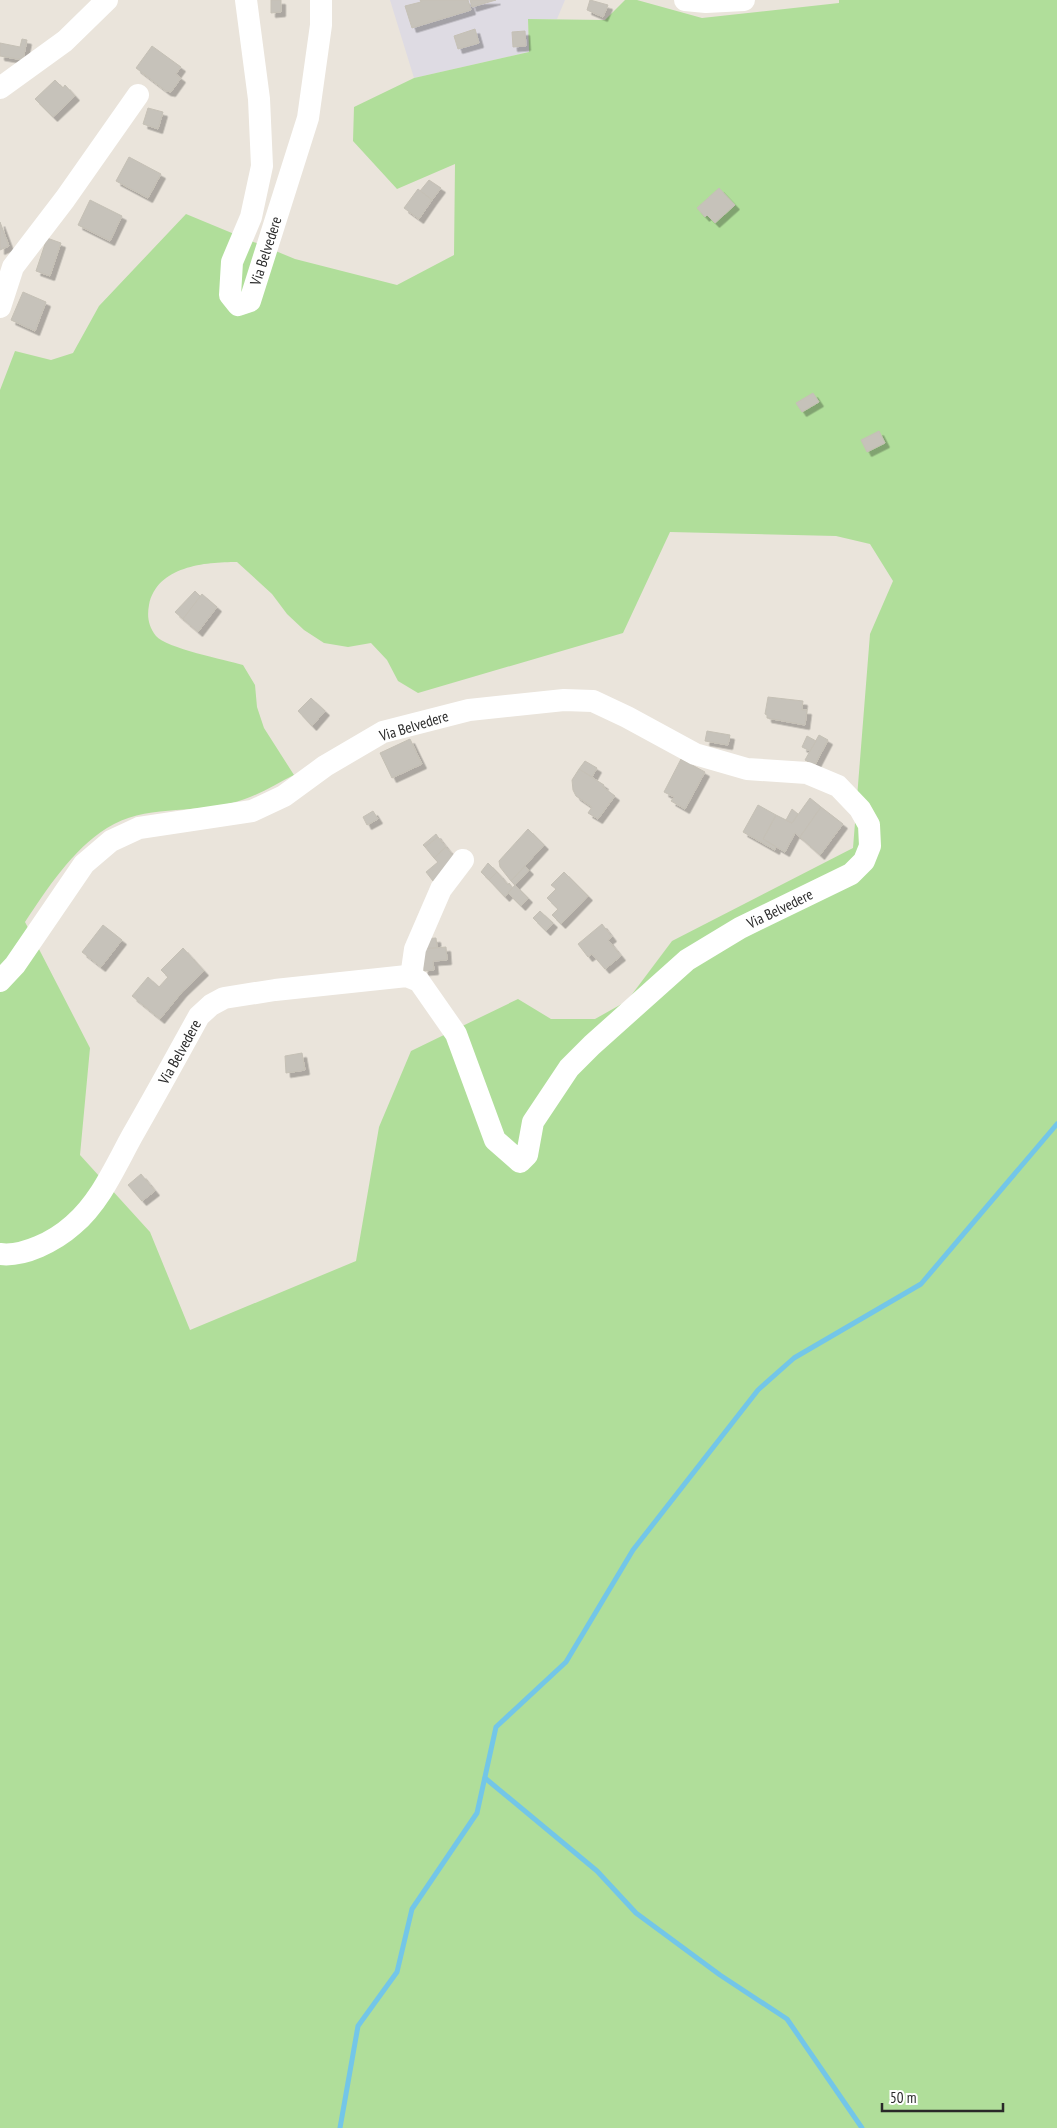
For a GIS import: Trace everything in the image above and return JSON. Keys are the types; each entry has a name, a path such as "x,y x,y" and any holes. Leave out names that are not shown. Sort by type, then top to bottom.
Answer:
{"street":[{"path":"0,88 65,41 107,0"},
{"name":"Via Belvedere","path":"246,0 259,99 262,166 251,218 232,262 230,295 238,305 250,301 308,118 321,25 321,0"},
{"path":"685,0 706,2 744,0"},
{"path":"0,306 13,267 65,199 138,95"},
{"name":"Via Belvedere","path":"0,981 15,966 84,864 111,841 139,828 252,811 284,796 325,766 383,732 469,710 564,700 593,701 695,754 747,769 808,773 838,786 860,809 869,825 870,846 864,861 851,874 740,928 687,960 592,1045 569,1068 533,1122 527,1155 520,1162 494,1140 456,1034 419,981 399,976 275,990 224,998 211,1005 199,1016 101,1193 74,1225 52,1240 33,1248 8,1255 0,1254"},
{"path":"411,978 415,949 441,889 463,860"}],"shaded area":[{"path":"390,0 565,0 557,19 528,19 529,52 414,78"}],"green space":[{"path":"625,0 637,0 702,18 839,3 839,0 1057,0 1057,2128 0,2128 0,390 15,351 51,360 73,353 99,306 186,214 295,259 397,285 454,255 455,164 397,189 353,141 354,107 414,78 529,52 528,19 605,20","holes":["670,532 836,536 870,544 893,581 870,634 853,848 672,941 627,1001 595,1019 551,1019 518,999 411,1051 379,1127 356,1261 190,1330 150,1232 80,1155 90,1048 25,922 71,859 94,837 107,828 122,820 152,812 216,806 240,801 256,795 294,775 264,728 257,707 255,685 243,665 171,645 153,632 149,621 149,605 154,592 162,582 172,574 197,565 237,562 272,594 287,614 304,630 324,643 348,647 371,643 387,660 398,681 418,693 623,633"]}],"building":[{"path":"271,0 281,0 281,12 271,13"},
{"path":"420,0 468,0 471,10 412,28 405,6 421,2"},
{"path":"470,0 496,0 472,7"},
{"path":"590,0 608,5 603,17 587,10"},
{"path":"475,29 479,43 458,49 454,36"},
{"path":"525,31 526,46 513,47 512,32"},
{"path":"22,39 27,40 23,60 0,56 0,43 20,47"},
{"path":"152,46 181,67 176,74 181,78 171,92 166,91 136,68"},
{"path":"55,80 63,88 65,85 75,96 53,117 35,99"},
{"path":"148,108 163,112 158,129 143,124"},
{"path":"129,157 161,174 148,198 116,181"},
{"path":"429,180 441,188 432,200 420,191"},
{"path":"719,188 735,205 715,223 707,215 705,217 697,208"},
{"path":"418,189 432,200 419,219 404,208"},
{"path":"90,200 122,216 110,241 78,225"},
{"path":"0,222 9,246 0,250"},
{"path":"47,238 61,243 50,276 36,271"},
{"path":"23,292 46,302 35,331 11,320"},
{"path":"813,393 819,402 802,412 796,403"},
{"path":"879,431 885,443 867,452 861,440"},
{"path":"195,591 201,597 183,619 175,612"},
{"path":"202,594 217,607 198,632 183,619"},
{"path":"768,697 803,701 802,710 807,710 805,725 767,718 765,714"},
{"path":"311,698 325,711 312,726 298,711"},
{"path":"707,731 730,735 728,745 705,741"},
{"path":"819,735 828,740 815,765 805,760"},
{"path":"807,736 816,741 810,751 802,747"},
{"path":"410,739 422,764 392,778 380,753"},
{"path":"681,759 705,772 685,809 671,801 674,797 664,792"},
{"path":"585,761 597,768 592,777 579,769"},
{"path":"579,769 604,785 603,787 615,796 598,819 588,813 592,807 576,796 573,790 572,780"},
{"path":"810,798 821,807 800,837 795,833 785,852 763,839 776,815 792,823"},
{"path":"758,805 776,815 763,839 776,847 775,850 743,832"},
{"path":"821,807 843,824 820,855 800,837"},
{"path":"792,809 798,814 792,823 786,820"},
{"path":"373,811 378,819 367,825 363,817"},
{"path":"528,829 544,845 511,881 500,867 499,861"},
{"path":"436,834 438,837 425,847 423,845"},
{"path":"438,837 446,847 434,858 425,847"},
{"path":"446,847 456,859 448,869 433,881 426,872 438,862 434,858"},
{"path":"488,863 497,872 489,880 481,872"},
{"path":"525,866 529,870 515,885 511,881"},
{"path":"497,872 513,888 505,897 489,880"},
{"path":"564,872 588,896 561,924 552,915 558,909 547,898 556,889 551,885"},
{"path":"515,885 528,898 521,906 508,893"},
{"path":"540,911 553,923 546,931 533,918"},
{"path":"602,924 612,937 608,940 621,956 605,969 592,954 588,957 578,944"},
{"path":"103,925 122,940 101,967 82,952"},
{"path":"436,938 437,948 422,949 421,939"},
{"path":"446,947 447,960 433,961 434,970 424,971 421,949"},
{"path":"183,948 204,971 182,992 160,1019 132,996 148,977 159,987 168,977 161,970"},
{"path":"302,1053 305,1070 286,1073 285,1056"},
{"path":"141,1174 155,1191 142,1201 128,1185"}],"waterway":[{"path":"340,2128 358,2026 397,1972 412,1909 477,1813 496,1727 566,1662 633,1550 758,1390 794,1358 921,1284 1057,1124"},
{"path":"485,1778 597,1871 636,1913 720,1975 787,2019 862,2128"}]}
